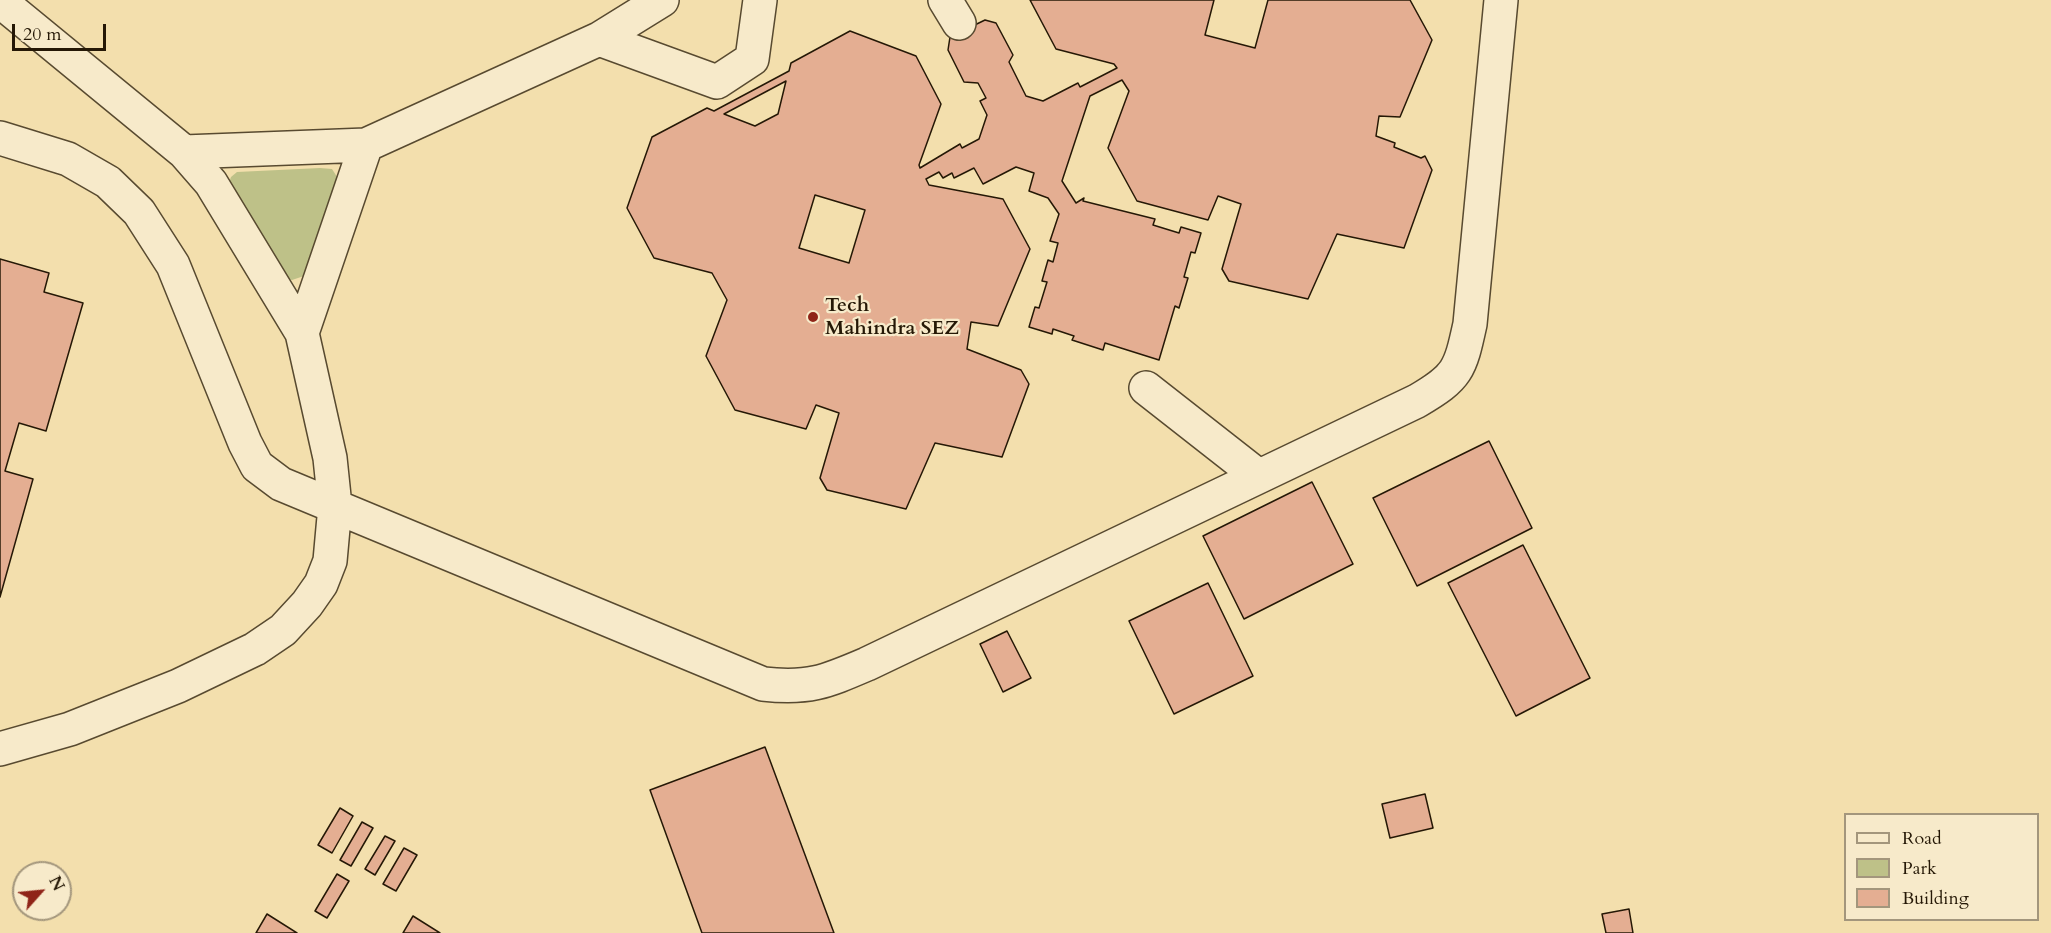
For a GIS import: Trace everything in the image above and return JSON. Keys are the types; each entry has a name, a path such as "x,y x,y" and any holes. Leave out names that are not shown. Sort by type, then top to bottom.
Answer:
{"lane":[{"path":"184,152 366,145 599,39 662,0"},
{"path":"599,39 717,82 752,59 760,0"},
{"path":"0,138 68,159 108,182 140,212 173,265 245,443 257,466 281,484 763,684 795,687 828,681 867,664 1257,475 1417,401 1447,383 1462,362 1470,324 1501,0"},
{"path":"0,1 184,152 211,183 302,333 330,458 335,506 330,561 321,584 307,604 283,630 255,649 178,686 70,729 0,749"},
{"path":"302,333 366,145"},
{"path":"1146,387 1257,475"}],"green space":[{"path":"332,169 339,180 304,276 292,280 277,276 226,191 231,177 237,172"}],"building":[{"path":"1030,0 1214,0 1205,35 1255,48 1268,0 1410,0 1432,40 1400,117 1379,116 1376,136 1395,143 1394,147 1421,158 1425,156 1432,170 1404,248 1337,234 1308,299 1229,281 1222,269 1241,204 1218,196 1208,220 1137,201 1108,148 1129,91 1122,80 1090,96 1062,181 1076,203 1084,198 1083,201 1155,219 1153,225 1179,233 1181,227 1201,233 1195,253 1191,252 1184,277 1188,278 1179,308 1175,306 1159,360 1105,343 1103,350 1072,340 1074,336 1053,329 1052,334 1029,327 1035,307 1039,308 1047,282 1042,281 1048,260 1053,262 1058,243 1050,241 1059,214 1048,198 1029,191 1034,173 1016,167 983,184 974,168 954,178 952,173 943,178 939,172 926,179 929,185 1003,199 1030,249 998,326 971,322 967,349 1021,370 1029,384 1002,457 935,443 906,509 827,490 820,478 839,413 816,405 806,429 735,410 706,356 727,300 712,273 654,258 627,208 652,137 707,108 714,111 789,71 791,63 850,31 916,56 941,104 919,165 920,168 960,144 962,148 979,139 987,115 980,101 986,98 978,83 964,82 948,50 950,37 985,20 996,23 1013,55 1009,62 1026,96 1043,101 1078,83 1080,87 1117,68 1114,64 1056,49","holes":["786,81 778,114 755,126 724,114","815,195 865,210 849,263 799,248"]},
{"path":"0,259 49,273 44,292 83,303 46,431 19,423 5,471 33,479 0,597"},
{"path":"1489,441 1532,528 1417,586 1373,498"},
{"path":"1312,482 1353,564 1244,619 1203,536"},
{"path":"1523,545 1590,678 1516,716 1448,583"},
{"path":"1208,583 1253,676 1174,714 1129,621"},
{"path":"1007,631 1031,678 1003,692 980,644"},
{"path":"765,747 834,933 702,933 650,790"},
{"path":"1425,794 1433,828 1390,838 1382,804"},
{"path":"340,808 353,816 332,853 318,845"},
{"path":"362,822 373,828 351,866 340,860"},
{"path":"385,836 395,841 375,875 365,869"},
{"path":"404,848 417,855 396,891 383,884"},
{"path":"337,874 349,881 327,918 315,911"},
{"path":"1629,909 1633,933 1606,933 1602,914"},
{"path":"267,914 297,933 256,933"},
{"path":"413,916 440,933 403,933"}],"place":[{"name":"Tech Mahindra SEZ","path":"813,317"}]}
